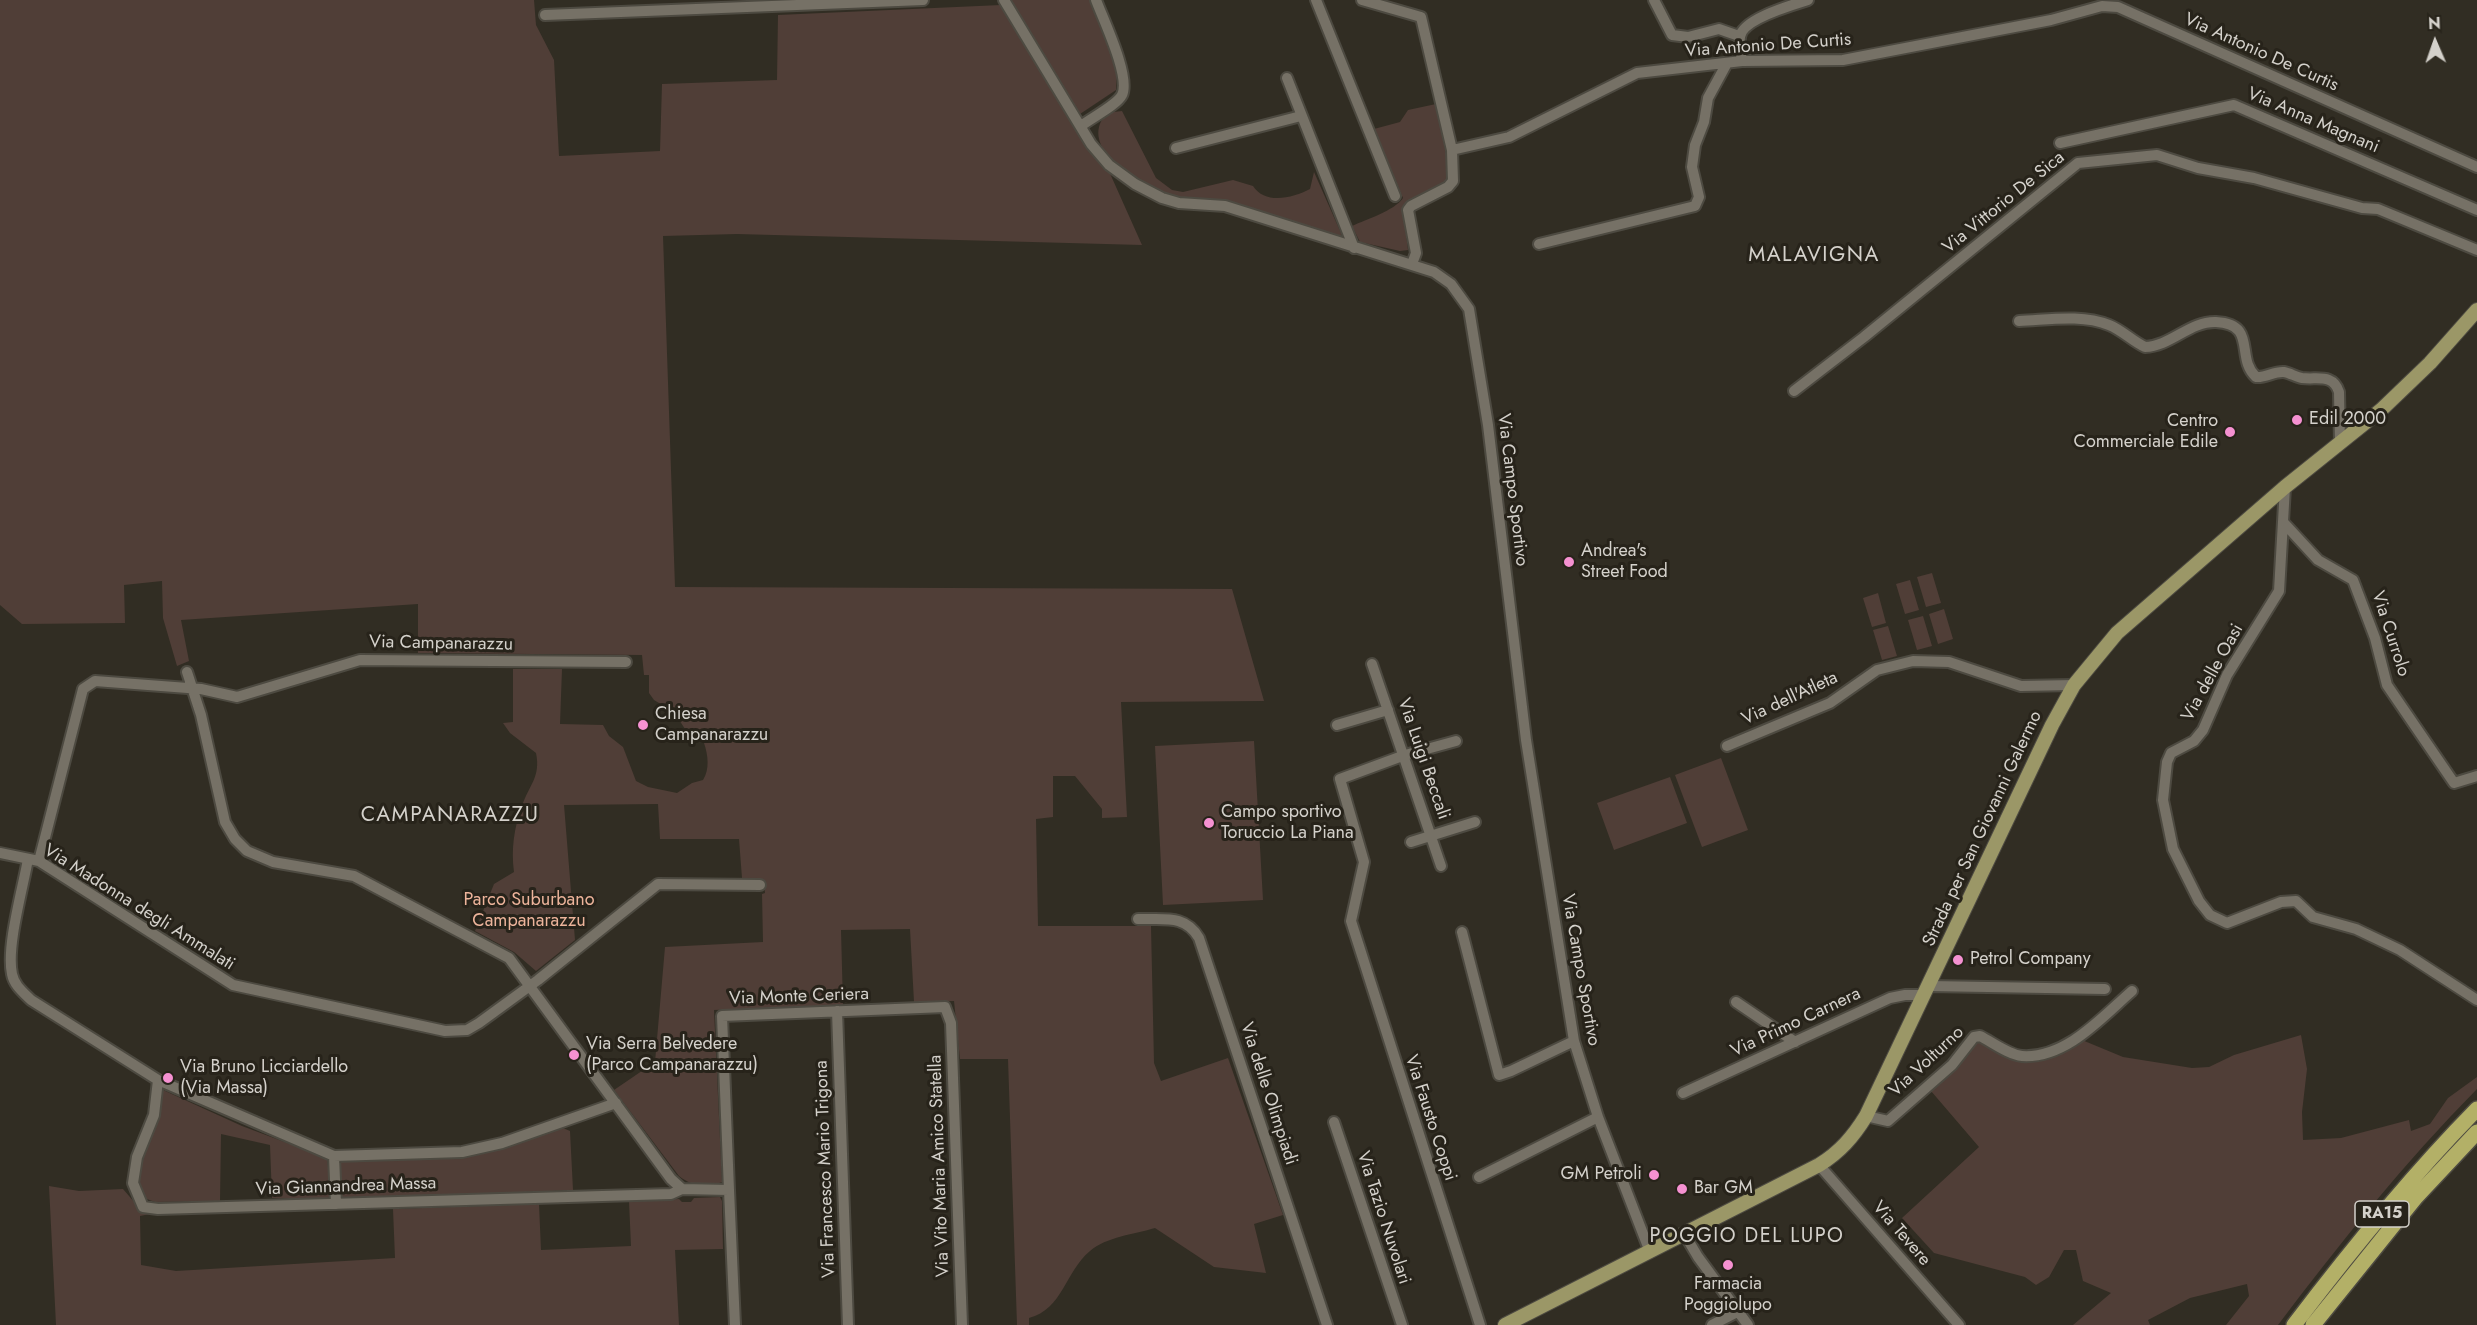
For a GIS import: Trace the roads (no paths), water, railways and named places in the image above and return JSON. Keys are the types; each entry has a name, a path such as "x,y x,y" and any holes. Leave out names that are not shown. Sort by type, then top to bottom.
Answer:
{"highway":[{"name":"RA15","path":"2294,1325 2398,1196 2477,1109"},
{"name":"RA15","path":"2313,1325 2416,1197 2477,1132"}],"main road":[{"name":"Strada per San Giovanni Galermo","path":"1510,1323 1835,1156 1852,1138 1866,1116 2052,724 2074,686 2117,633 2285,488 2381,410 2430,363 2477,310"}],"street":[{"path":"545,15 923,0"},
{"name":"Via Campo Sportivo","path":"1004,0 1091,144 1109,165 1135,184 1162,198 1179,203 1225,206 1434,272 1451,284 1469,309 1488,425 1526,740 1574,1041 1598,1117 1650,1252"},
{"path":"1081,126 1115,102 1124,89 1122,72 1096,0"},
{"path":"1316,0 1395,196"},
{"path":"1362,0 1421,17 1452,150 1453,181 1448,187 1411,206 1408,210 1416,253 1412,264"},
{"path":"1654,0 1672,35 1688,37 1719,29 1739,36"},
{"path":"1742,61 1739,36 1752,22 1808,0"},
{"name":"Via Antonio De Curtis","path":"1452,150 1509,136 1637,73 1742,61 1843,60 2051,20 2102,6 2118,7 2477,167"},
{"path":"1539,244 1695,206 1699,197 1692,167 1695,145 1704,122 1708,98 1727,63"},
{"path":"1287,78 1354,248"},
{"name":"Via Anna Magnani","path":"2060,142 2234,105 2477,210"},
{"path":"1176,148 1301,116"},
{"name":"Via Vittorio De Sica","path":"1794,391 1864,338 2078,163 2157,155 2198,168 2254,178 2362,208 2378,209 2477,250"},
{"path":"2019,321 2075,318 2097,321 2114,327 2145,347 2163,343 2203,324 2227,324 2237,329 2242,335 2250,371 2256,377 2282,371 2303,378 2328,379 2336,384 2339,392 2340,443"},
{"name":"Via delle Oasi","path":"2285,488 2279,591 2227,675 2203,730 2194,741 2171,753 2167,762 2163,800 2173,849 2199,901 2210,915 2227,922 2281,902 2295,901 2313,916 2356,929 2400,950 2477,1000"},
{"name":"Via Currolo","path":"2283,522 2318,560 2353,580 2375,638 2387,685 2454,783 2477,776"},
{"name":"Via Campanarazzu","path":"334,1156 158,1080 31,1000 15,983 11,965 14,937 33,860 83,689 95,681 193,689 237,697 360,660 626,662"},
{"name":"Via dell'Atleta","path":"1726,746 1830,703 1877,670 1913,661 1949,662 2021,686 2074,686"},
{"name":"Via Luigi Beccali","path":"1371,664 1405,755 1441,866"},
{"path":"187,672 225,822 241,845 273,862 354,876 508,958 531,985 671,1179 682,1189"},
{"path":"1337,725 1388,710"},
{"path":"1405,755 1456,741"},
{"name":"Via Fausto Coppi","path":"1405,755 1340,779 1365,862 1351,921 1480,1325"},
{"path":"1411,842 1475,822"},
{"name":"Via Madonna degli Ammalati","path":"0,853 33,860 233,985 445,1031 467,1030 531,985 658,884 760,885"},
{"name":"Via delle Olimpiadi","path":"1138,919 1184,921 1192,927 1199,938 1327,1325"},
{"path":"1462,932 1499,1075 1574,1041"},
{"name":"Via Primo Carnera","path":"1683,1093 1890,998 1927,991 2105,989"},
{"name":"Via Volturno","path":"1866,1116 1888,1120 1952,1065 1974,1037 1980,1036 2020,1056 2057,1049 2080,1036 2132,991"},
{"path":"1736,1002 1796,1042"},
{"name":"Via Monte Ceriera","path":"729,1190 722,1016 945,1007"},
{"name":"Via Vito Maria Amico Statella","path":"945,1007 951,1023 962,1325"},
{"name":"Via Francesco Mario Trigona","path":"837,1011 848,1325"},
{"name":"Via Giannandrea Massa","path":"158,1080 154,1114 137,1157 133,1183 143,1207 158,1209 336,1204 671,1194 682,1189 729,1190"},
{"path":"336,1204 334,1156 462,1152 502,1143 616,1102"},
{"path":"1479,1177 1598,1117"},
{"name":"Via Tazio Nuvolari","path":"1334,1122 1402,1325"},
{"name":"Via Tevere","path":"1819,1165 1959,1325"},
{"path":"729,1190 735,1325"},
{"path":"1685,1234 1698,1257 1748,1325"},
{"path":"1712,1325 1739,1311"}],"place":[{"name":"Edil 2000","path":"2297,420"},
{"name":"Centro Commerciale Edile","path":"2230,432"},
{"name":"Andrea's Street Food","path":"1569,562"},
{"name":"Chiesa Campanarazzu","path":"643,725"},
{"name":"Campo sportivo Toruccio La Piana","path":"1209,823"},
{"name":"Petrol Company","path":"1958,960"},
{"name":"Via Serra Belvedere (Parco Campanarazzu)","path":"574,1055"},
{"name":"Via Bruno Licciardello (Via Massa)","path":"168,1078"},
{"name":"GM Petroli","path":"1654,1175"},
{"name":"Bar GM","path":"1682,1189"},
{"name":"Farmacia Poggiolupo","path":"1728,1265"}],"district":[{"name":"MALAVIGNA","path":"1814,256"},
{"name":"CAMPANARAZZU","path":"450,816"},
{"name":"POGGIO DEL LUPO","path":"1747,1237"}],"park label":[{"name":"Parco Suburbano Campanarazzu","path":"529,911"}]}
